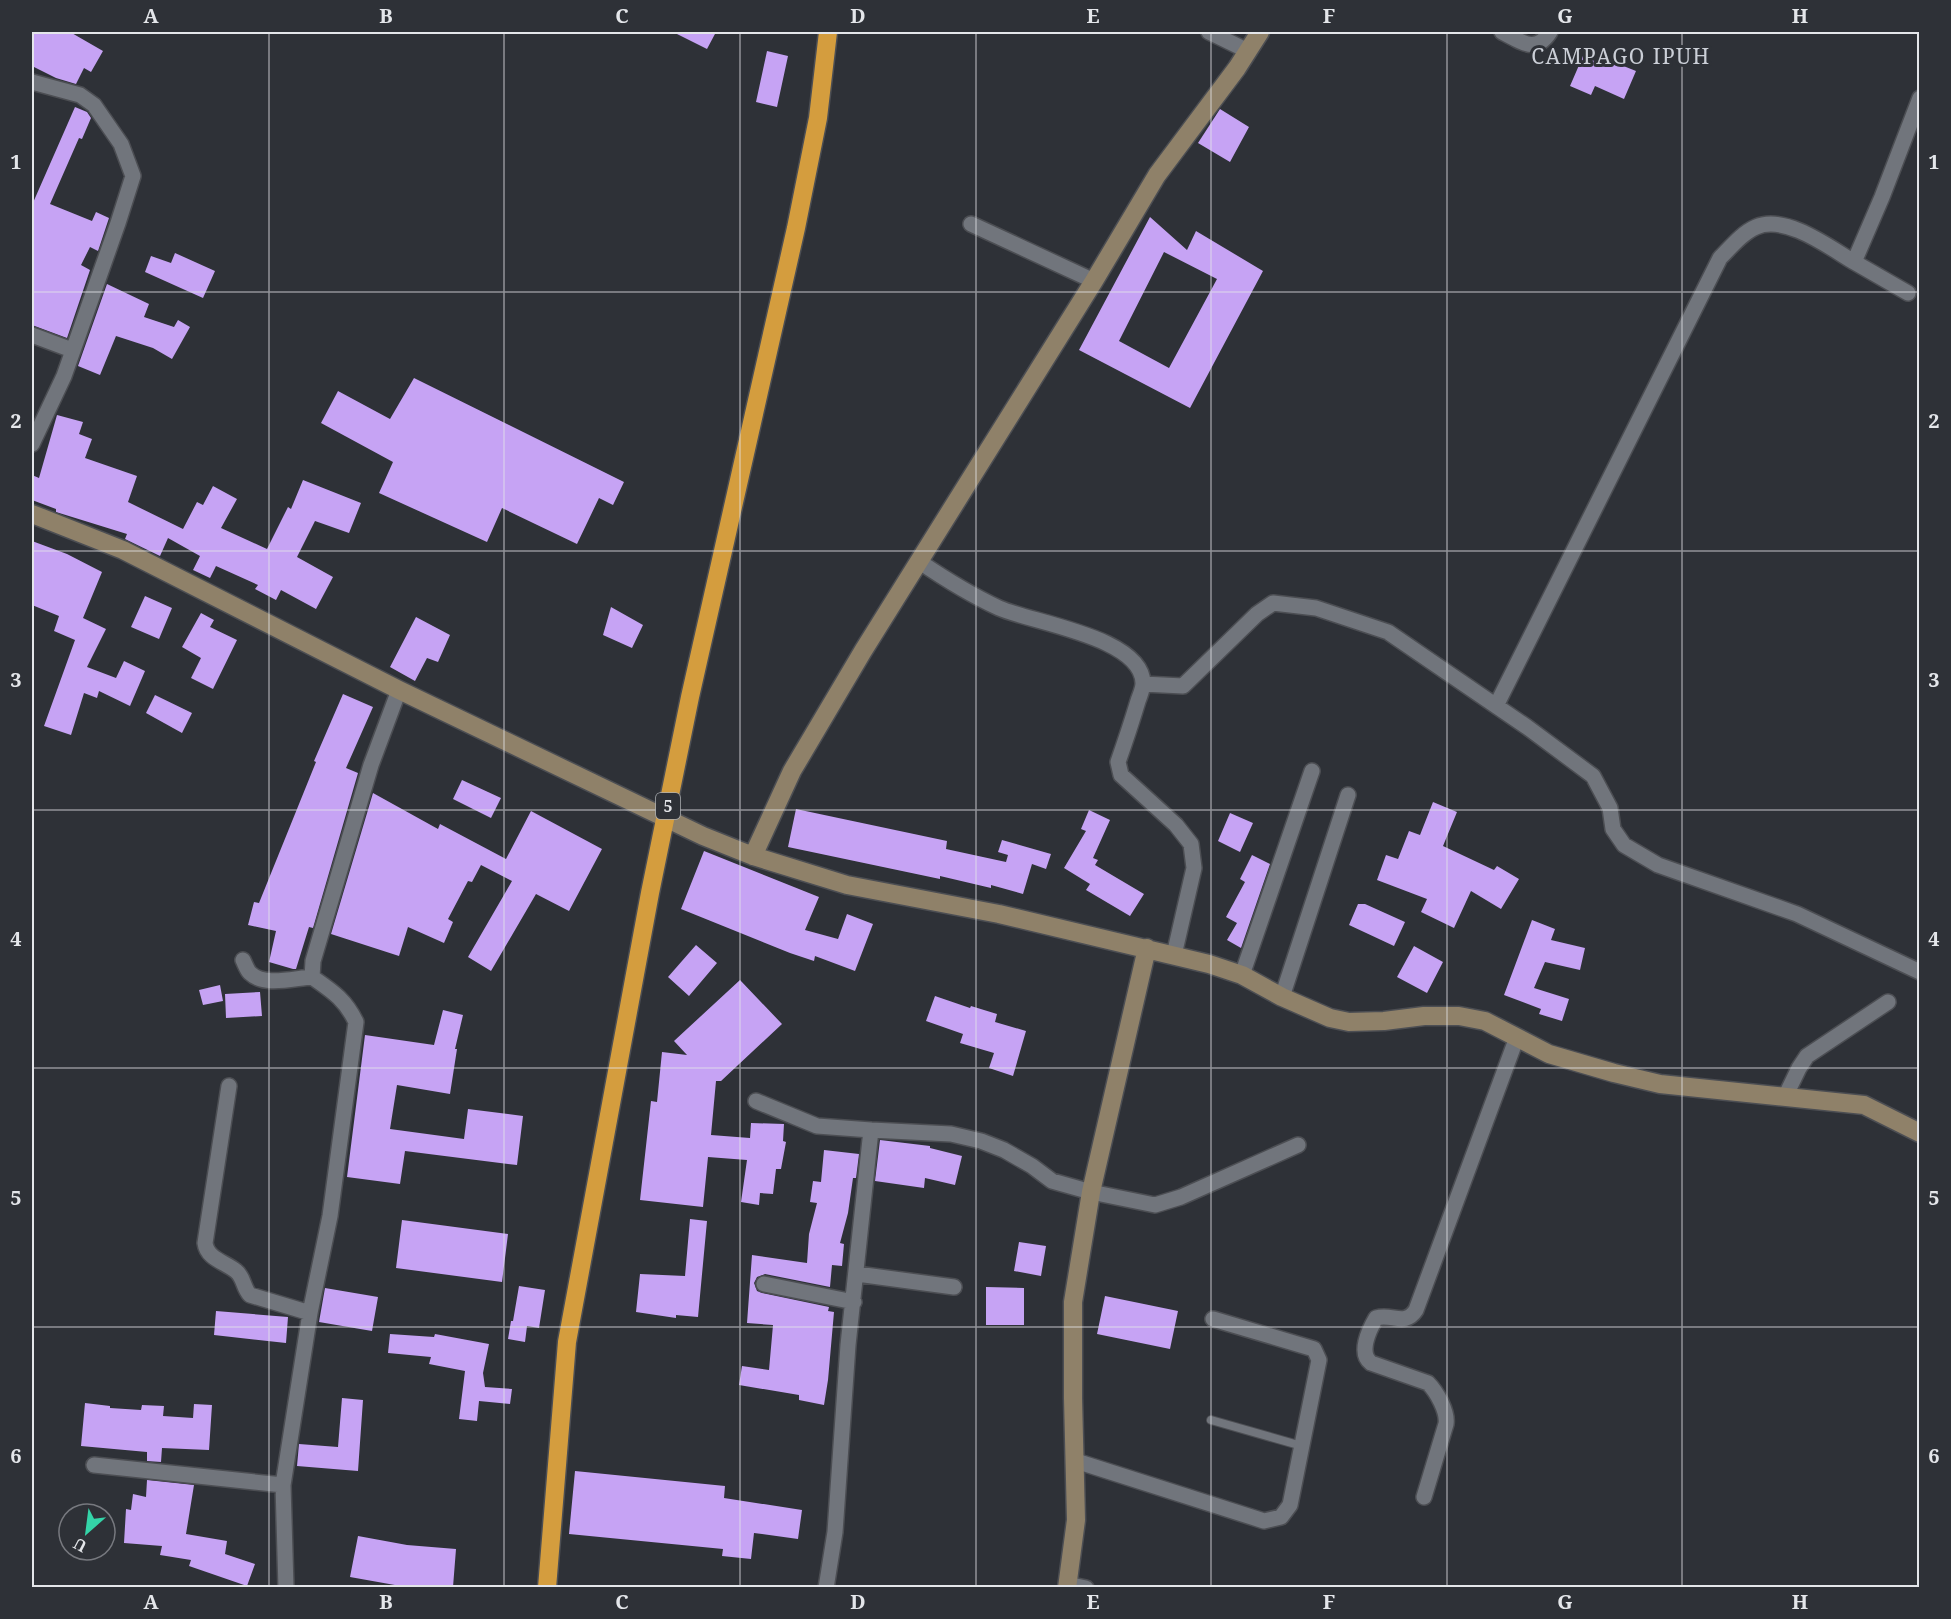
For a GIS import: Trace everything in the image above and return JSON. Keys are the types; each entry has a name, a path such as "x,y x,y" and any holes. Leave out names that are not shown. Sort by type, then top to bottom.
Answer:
{"highway":[{"name":"5","path":"547,1587 567,1342 690,698 796,228 818,118 824,33"}],"street":[{"path":"1209,32 1248,51"},
{"path":"753,855 792,771 863,651 1094,281 1157,174 1260,32"},
{"path":"1502,32 1530,45 1537,45 1550,32"},
{"path":"32,82 80,95 94,105 121,144 133,176 64,376 32,444"},
{"path":"1854,262 1920,98"},
{"path":"971,224 1094,281"},
{"path":"1496,705 1720,258 1737,241 1756,226 1786,226 1807,234 1908,293"},
{"path":"32,335 72,350"},
{"path":"32,514 123,550 399,690 703,836 753,855 847,885 999,914 1174,955 1242,975 1282,997 1330,1018 1349,1022 1424,1016 1459,1016 1485,1021 1549,1054 1648,1081 1727,1092 1834,1101 1864,1106 1920,1133"},
{"path":"920,562 955,586 1001,609 1072,629 1116,648 1133,659 1140,668 1143,684 1118,762 1121,775 1176,825 1191,844 1194,868 1174,955"},
{"path":"1143,684 1184,686 1257,614 1273,603 1316,608 1388,632 1496,705 1593,776 1610,808 1613,829 1624,845 1658,865 1797,914 1920,972"},
{"path":"312,976 312,961 371,765 399,690"},
{"path":"1242,975 1312,771"},
{"path":"1282,997 1348,795"},
{"path":"1086,1587 1067,1586 1076,1520 1073,1302 1091,1192 1147,948"},
{"path":"243,960 249,972 260,979 274,980 312,976 339,996 349,1008 356,1022 330,1215 310,1312 283,1485 286,1587"},
{"path":"1785,1097 1807,1056 1888,1002"},
{"path":"1424,1497 1446,1424 1445,1413 1428,1383 1371,1363 1365,1359 1363,1352 1376,1318 1383,1316 1404,1321 1412,1317 1416,1310 1517,1037"},
{"path":"229,1086 205,1244 206,1250 238,1273 245,1291 250,1295 310,1312"},
{"path":"756,1101 817,1126 951,1134 981,1141 1014,1155 1052,1181 1091,1192 1155,1205 1181,1197 1298,1145"},
{"path":"826,1587 835,1532 845,1385 871,1130"},
{"path":"857,1274 954,1287"},
{"path":"764,1284 854,1302"},
{"path":"1076,1461 1264,1521 1281,1518 1290,1505 1319,1360 1314,1349 1213,1319"},
{"path":"94,1465 283,1485"}],"lane":[{"path":"1211,1420 1302,1446"}],"building":[{"path":"32,32 70,32 103,51 91,72 84,68 76,84 56,78 32,66"},
{"path":"673,32 716,32 707,49"},
{"path":"767,51 788,56 777,107 756,102"},
{"path":"1583,56 1608,67 1611,61 1636,71 1624,99 1595,86 1591,95 1570,86"},
{"path":"75,107 87,112 91,118 82,139 79,138 50,204 92,221 96,212 109,218 98,251 90,247 81,265 90,270 67,338 32,325 32,205"},
{"path":"1220,109 1249,127 1230,162 1198,143"},
{"path":"1150,217 1187,250 1196,231 1263,271 1190,408 1079,350","holes":["1164,252 1217,279 1169,368 1119,341"]},
{"path":"175,253 215,271 203,298 145,272 151,256 171,263"},
{"path":"107,284 149,304 144,317 174,327 178,320 190,327 172,359 153,348 116,336 100,375 78,366"},
{"path":"414,378 624,482 613,505 599,498 577,544 502,508 487,542 379,493 393,462 321,423 338,391 390,419"},
{"path":"57,415 83,422 79,434 92,439 85,458 137,476 128,502 183,529 197,502 203,505 213,486 237,499 221,528 267,549 288,507 291,509 303,480 361,503 349,533 315,521 297,557 333,577 316,609 281,590 276,600 255,589 258,585 216,566 210,578 193,570 200,556 168,538 160,556 125,539 127,534 56,512 56,509 32,500 32,475 39,478"},
{"path":"32,541 67,554 102,572 83,618 106,629 87,667 116,678 124,661 145,671 130,706 99,691 97,698 84,693 71,735 44,726 75,640 54,631 59,616 32,605"},
{"path":"145,596 172,608 159,639 131,627"},
{"path":"611,607 643,625 632,648 603,635"},
{"path":"201,613 214,620 210,627 237,640 213,689 191,678 201,658 182,647"},
{"path":"416,617 450,635 438,662 427,658 415,681 390,667"},
{"path":"343,694 373,707 346,768 358,773 313,928 309,927 296,969 293,969 269,962 276,931 248,925 254,902 259,903 316,762 314,761"},
{"path":"155,695 192,713 182,733 146,713"},
{"path":"462,780 501,798 491,818 453,799"},
{"path":"373,793 438,829 440,824 506,859 531,811 602,849 569,911 536,894 491,971 468,957 512,881 481,865 472,882 468,881 448,919 453,922 444,943 408,927 399,956 331,934"},
{"path":"1433,802 1457,812 1443,846 1494,870 1497,866 1519,879 1501,909 1471,891 1454,928 1421,912 1427,899 1377,880 1386,855 1398,859 1409,831 1420,835"},
{"path":"796,809 947,841 946,849 1006,862 1008,855 998,852 1002,840 1051,854 1046,869 1032,864 1023,894 991,885 991,888 940,876 940,879 788,847"},
{"path":"1089,810 1110,820 1093,858 1098,860 1095,865 1144,894 1130,916 1086,890 1090,884 1064,868 1086,831 1081,829"},
{"path":"1230,813 1253,823 1240,852 1218,841"},
{"path":"704,851 819,897 805,930 838,939 847,914 873,924 855,971 815,956 814,961 790,953 681,909"},
{"path":"1252,855 1270,864 1241,948 1227,940 1237,923 1226,917 1245,882 1240,879"},
{"path":"1358,904 1365,904 1405,922 1394,946 1349,925"},
{"path":"1532,920 1555,929 1551,940 1585,948 1580,970 1545,962 1534,988 1569,999 1562,1021 1539,1014 1541,1009 1504,995"},
{"path":"696,945 717,963 689,996 668,977"},
{"path":"1414,946 1443,962 1427,993 1397,977"},
{"path":"740,980 782,1024 721,1081 716,1081 711,1135 750,1138 751,1123 784,1124 783,1141 786,1142 781,1169 776,1169 773,1194 760,1193 759,1205 741,1202 747,1160 708,1157 703,1207 640,1200 651,1101 657,1102 662,1052 687,1055 674,1041"},
{"path":"220,985 223,1001 203,1005 199,990"},
{"path":"260,992 262,1016 226,1018 225,994"},
{"path":"935,996 997,1014 995,1022 1026,1031 1013,1076 989,1068 994,1053 960,1043 963,1034 926,1021"},
{"path":"443,1010 463,1015 455,1049 457,1049 450,1094 397,1085 390,1129 464,1139 468,1109 523,1116 517,1165 405,1151 400,1184 347,1177 365,1035 434,1045"},
{"path":"880,1140 930,1146 930,1148 962,1156 955,1185 925,1178 924,1188 875,1181"},
{"path":"824,1150 859,1154 856,1178 853,1178 848,1213 840,1243 844,1244 842,1266 832,1265 830,1287 765,1274 757,1277 754,1283 757,1291 762,1293 829,1307 828,1311 834,1312 824,1405 799,1400 799,1395 739,1385 742,1366 769,1370 773,1325 747,1323 752,1255 807,1263 809,1234 817,1203 810,1202 813,1181 821,1182"},
{"path":"690,1219 707,1221 698,1317 676,1315 676,1318 636,1312 640,1274 685,1276"},
{"path":"402,1220 508,1234 502,1282 396,1268"},
{"path":"1019,1242 1046,1246 1041,1276 1014,1271"},
{"path":"519,1286 545,1290 539,1328 527,1326 525,1342 508,1339"},
{"path":"986,1287 1024,1288 1024,1325 986,1325"},
{"path":"325,1288 378,1297 372,1331 319,1322"},
{"path":"1105,1296 1178,1311 1170,1349 1097,1334"},
{"path":"216,1311 288,1317 286,1343 214,1335"},
{"path":"390,1334 434,1337 435,1334 489,1344 483,1373 485,1387 512,1389 510,1404 479,1401 477,1421 459,1419 465,1371 429,1364 431,1357 388,1353"},
{"path":"342,1398 363,1400 358,1471 297,1466 299,1444 338,1447"},
{"path":"85,1403 110,1406 110,1408 141,1410 142,1405 164,1406 163,1416 193,1418 194,1404 212,1405 209,1450 162,1448 161,1462 147,1461 147,1452 81,1446"},
{"path":"575,1471 725,1486 724,1498 802,1510 798,1539 754,1533 751,1559 722,1556 723,1549 569,1534"},
{"path":"147,1480 194,1485 186,1534 227,1541 225,1554 255,1564 247,1586 189,1566 191,1560 160,1555 162,1546 124,1543 126,1509 131,1510 133,1494 146,1497"},
{"path":"358,1536 407,1545 456,1549 453,1587 406,1587 350,1577"}],"district":[{"name":"CAMPAGO IPUH","path":"1621,56"}]}
